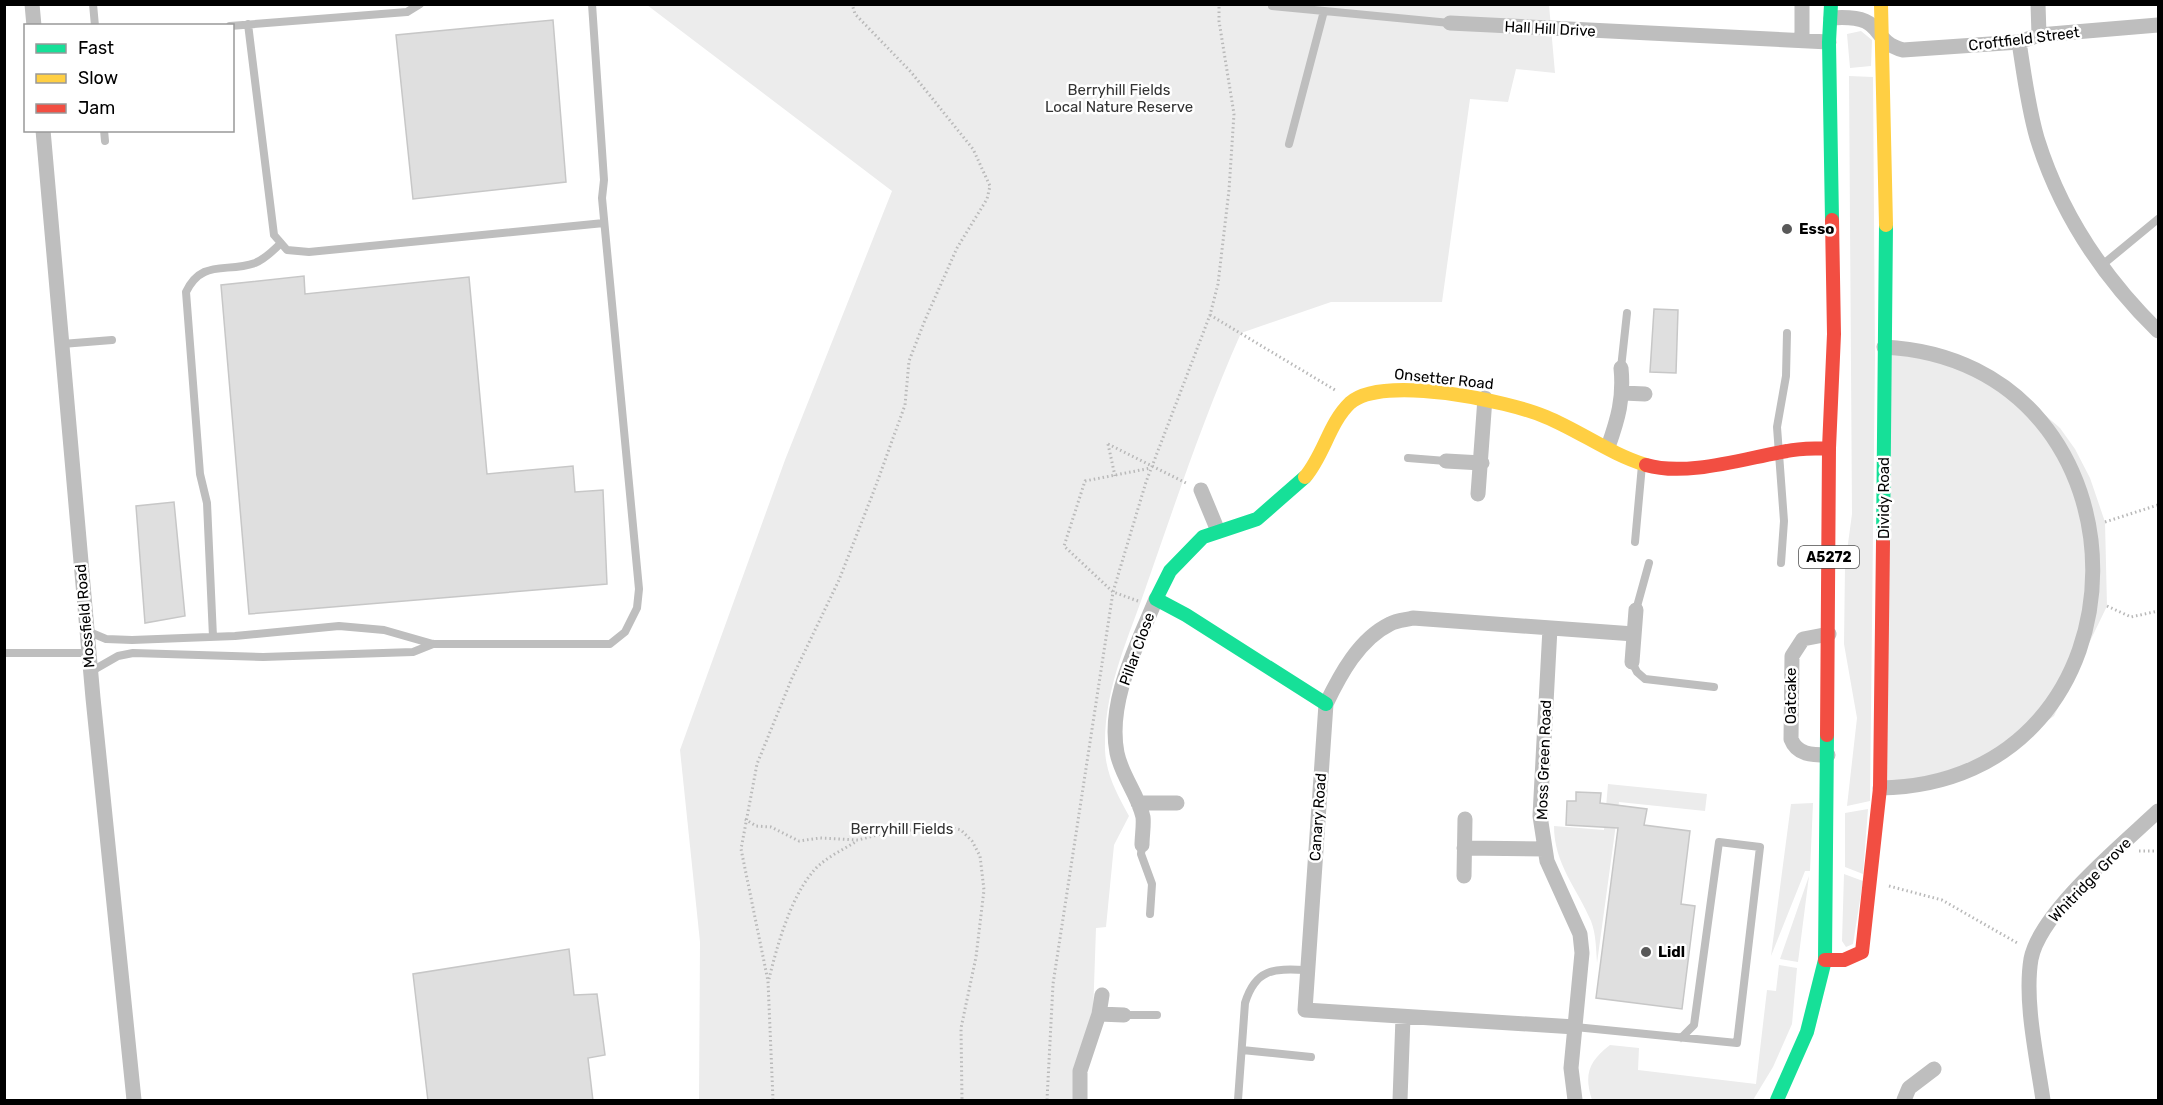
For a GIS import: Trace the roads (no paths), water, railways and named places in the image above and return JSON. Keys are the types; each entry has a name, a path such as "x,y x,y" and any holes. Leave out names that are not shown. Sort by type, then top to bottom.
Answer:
{"street":[{"path":"32,4 34,24"},
{"path":"1802,4 1802,40"},
{"name":"Dividy Road","path":"1825,960 1844,960 1862,952 1880,788 1886,232 1881,4"},
{"path":"2038,4 2039,35"},
{"name":"Croftfield Street","path":"1831,11 1865,20 1892,47 1903,50 2019,42 2039,35 2158,26"},
{"name":"A5272","path":"1777,1101 1794,1068 1814,1016 1825,960 1829,448 1834,334 1829,42 1831,11"},
{"name":"Hall Hill Drive","path":"1450,23 1829,42"},
{"path":"2019,42 2037,137 2050,174 2068,212 2101,266 2158,331"},
{"name":"Mossfield Road","path":"43,132 88,653 134,1101"},
{"path":"1884,347 1936,353 1990,374 2041,409 2070,442"},
{"path":"1608,447 1620,416 1623,393 1621,368"},
{"name":"Onsetter Road","path":"1218,531 1257,519 1298,484 1315,465 1338,417 1352,401 1388,389 1485,398 1547,417 1642,465 1662,470 1684,469 1780,452 1829,448"},
{"path":"1623,393 1645,394"},
{"path":"1478,494 1485,398"},
{"path":"1446,461 1482,463"},
{"path":"1201,490 1218,531 1203,537 1186,552 1170,571 1154,603 1186,615 1326,704"},
{"name":"Pillar Close","path":"1142,845 1143,818 1123,775 1117,751 1117,719 1124,679 1154,603"},
{"path":"1632,662 1636,610"},
{"name":"Canary Road","path":"1575,1028 1305,1010 1326,704 1345,668 1372,638 1391,623 1413,618 1634,634"},
{"name":"Moss Green Road","path":"1550,628 1540,816 1547,861 1580,934 1582,953 1571,1068 1575,1101"},
{"name":"Oatcake","path":"1828,755 1802,752 1794,747 1791,739 1791,715 1792,656 1803,639 1829,634"},
{"path":"1880,788 1908,788 1954,779 1980,768 2024,742 2040,731 2065,703 2085,670 2098,639"},
{"path":"1138,803 1177,803"},
{"name":"Whitridge Grove","path":"2043,1101 2031,1006 2033,952 2054,915 2158,811"},
{"path":"1464,876 1465,819"},
{"path":"1464,848 1545,849"},
{"path":"1080,1101 1080,1071 1099,1014 1102,994"},
{"path":"1099,1014 1124,1015"},
{"path":"1400,1101 1403,1017"},
{"path":"1904,1101 1909,1088 1934,1069"}],"lane":[{"path":"93,4 95,24"},
{"path":"234,26 407,12 420,4"},
{"path":"87,631 106,639 132,640 213,637 349,626 403,634 433,644 610,644 626,632 637,608 639,589 604,223 602,198 604,180 592,4"},
{"name":"Hall Hill Drive","path":"1272,6 1450,23"},
{"path":"1289,144 1324,11"},
{"path":"248,24 274,235 287,250 309,252 604,223"},
{"path":"104,132 105,141"},
{"path":"2101,266 2158,219"},
{"path":"213,637 207,503 200,474 186,292 193,278 203,270 258,262 281,243"},
{"path":"1621,368 1627,313"},
{"path":"1781,563 1784,521 1777,427 1786,376 1787,333"},
{"path":"62,344 112,340"},
{"path":"1408,458 1446,461"},
{"path":"1635,542 1642,465"},
{"path":"1636,610 1649,563"},
{"path":"90,672 118,656 133,653 263,657 413,652 433,644"},
{"path":"5,653 88,653"},
{"path":"1632,662 1637,672 1645,679 1714,687"},
{"path":"1575,1028 1681,1038 1737,1043 1760,847 1719,842 1695,1025 1681,1038"},
{"path":"1142,845 1141,854 1152,884 1150,914"},
{"path":"1238,1101 1245,1003 1250,989 1257,978 1269,971 1308,970"},
{"path":"1124,1015 1157,1015"},
{"path":"1242,1050 1311,1057"}],"place":[{"name":"Esso","path":"1787,229"},
{"name":"Lidl","path":"1646,952"}],"park label":[{"name":"Berryhill Fields Local Nature Reserve","path":"1119,98"},
{"name":"Berryhill Fields","path":"902,829"}]}
